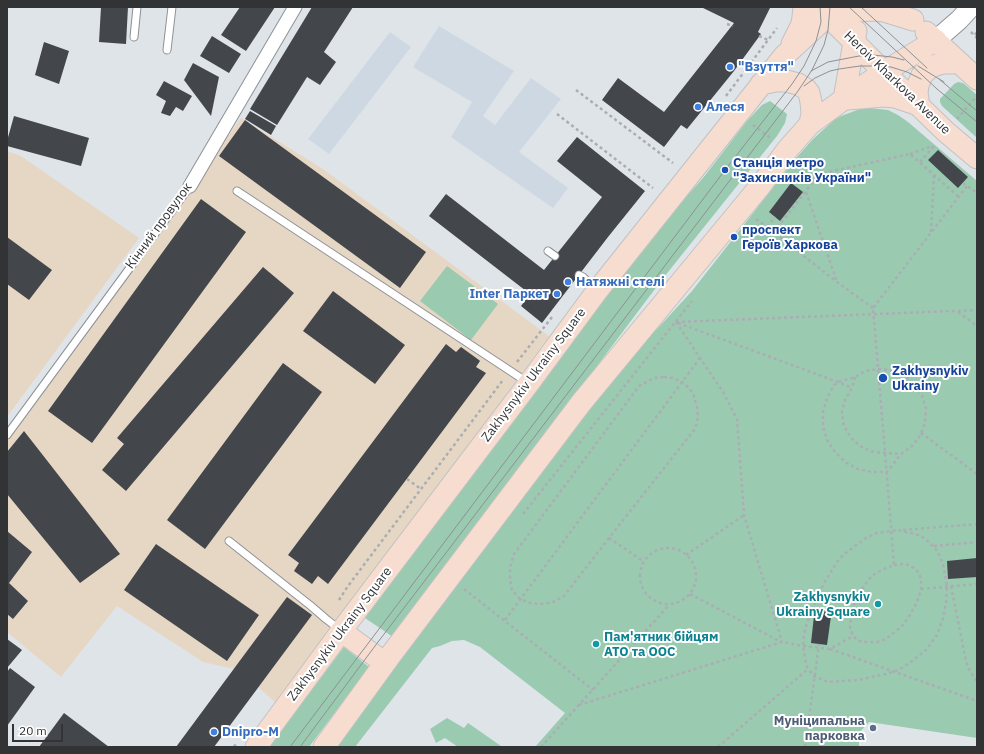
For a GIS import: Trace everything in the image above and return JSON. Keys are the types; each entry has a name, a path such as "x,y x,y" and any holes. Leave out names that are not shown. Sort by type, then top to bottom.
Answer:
{"main road":[{"path":"784,56 800,30 804,17 804,7"},
{"path":"844,99 860,9 906,14 977,78"},
{"name":"Zakhysnykiv Ukrainy Square","path":"256,747 341,631 597,291 761,84 784,56 821,22 825,12 845,12 860,9"},
{"name":"Heroiv Kharkova Avenue","path":"825,12 946,132 977,158"},
{"path":"324,747 581,404 761,185 787,150 810,124 884,72 936,40"},
{"path":"844,99 884,96 895,97 919,106 917,93 918,85 936,40"},
{"path":"922,75 928,69 937,64 960,63"},
{"path":"761,84 786,81 798,84 806,89 811,102 812,113 810,124"},
{"path":"341,631 385,664"}],"street":[{"name":"Кінний провулок","path":"190,186 295,7"},
{"path":"936,40 959,20 971,7"}],"lane":[{"path":"134,37 137,7"},
{"path":"167,50 172,7"},
{"name":"Кінний провулок","path":"7,435 190,186"},
{"path":"237,191 529,383"},
{"path":"548,251 555,256"},
{"path":"579,275 597,291"},
{"path":"228,540 341,631"}],"path":[{"path":"726,24 733,26"},
{"path":"974,35 977,32"},
{"path":"759,36 768,40"},
{"path":"576,90 673,163"},
{"path":"957,120 977,96"},
{"path":"557,114 653,188"},
{"path":"751,124 774,140"},
{"path":"774,232 819,174 910,154 935,145 920,162"},
{"path":"910,154 959,197"},
{"path":"798,158 819,174"},
{"path":"931,232 934,175"},
{"path":"963,183 977,193"},
{"path":"894,565 886,452 873,308 968,186"},
{"path":"806,192 837,282"},
{"path":"767,227 775,217"},
{"path":"756,219 873,308"},
{"path":"523,514 676,322 977,310"},
{"path":"958,311 977,326"},
{"path":"676,322 723,392 737,419 744,515 782,642"},
{"path":"676,322 852,388"},
{"path":"505,620 700,358"},
{"path":"878,369 890,370 904,375 914,384 922,395 926,409 925,423 920,436 911,446 900,454 887,472 872,472 858,469 845,462 835,452 827,440 823,426 823,412 827,398 834,385 838,382 855,377 865,371 878,369"},
{"path":"855,377 852,388 845,400 842,410 843,422 847,432 854,442 863,448 874,452 900,454"},
{"path":"660,378 673,378 682,382 690,390 695,399 698,416 697,424 694,430 609,538 564,596 553,602 541,604 530,603 520,599 512,590 510,567 514,554 639,386 648,381 660,378"},
{"path":"921,433 977,474"},
{"path":"407,479 421,489"},
{"path":"686,555 744,515"},
{"path":"898,530 921,536 933,546 941,557 947,586 945,610 934,641 918,657 899,670 873,677 843,682 828,682 814,676 806,664 803,646 804,634 812,609 824,583 837,562 866,538 877,533 898,530 977,524"},
{"path":"609,538 643,561"},
{"path":"933,546 977,542"},
{"path":"666,548 675,549 684,553 695,567 695,585 690,594 683,600 669,605 655,602 647,597 639,580 643,561 649,554 666,548"},
{"path":"894,565 908,565 919,573 921,579 921,589 915,606 908,618 901,627 886,639 877,642 867,642 859,641 853,636 850,627 854,604 857,596 876,573 894,565"},
{"path":"921,589 977,584"},
{"path":"951,586 966,661 973,677 977,682"},
{"path":"464,589 593,690"},
{"path":"690,594 782,642 830,649 977,701"},
{"path":"541,747 669,605"},
{"path":"830,649 853,636"},
{"path":"579,705 782,642"},
{"path":"805,747 819,644"},
{"path":"718,747 808,669"}],"shaded area":[{"path":"439,26 514,71 483,116 495,125 531,78 561,99 519,152 568,188 553,208 451,137 472,102 413,67"},
{"path":"390,32 411,47 329,154 308,139"},
{"path":"241,118 323,169 549,336 276,703 234,669 203,662 117,606 61,677 7,632 7,442"},
{"path":"7,151 21,156 139,238 7,417"}],"green space":[{"path":"958,82 963,83 977,95 977,138 942,106 940,102 940,99 954,84"},
{"path":"770,101 787,114 785,123 777,136 664,277 393,637 365,618 515,416 660,226 703,178 747,121 762,105"},
{"path":"869,108 888,110 898,115 977,181 977,738 869,722 859,733 859,747 535,747 565,713 480,647 464,640 452,641 432,648 355,747 333,747 644,335 657,329 692,291 797,157 813,139 834,120 841,116 860,109"},
{"path":"447,266 498,304 471,340 420,301"},
{"path":"344,647 369,667 309,747 269,747"},
{"path":"447,718 464,728 468,723 501,746 458,747 445,738 436,743 430,729"}],"building":[{"path":"101,7 128,7 126,44 99,42"},
{"path":"240,7 275,7 246,51 221,35"},
{"path":"312,7 353,7 324,52 336,62 320,85 307,77 277,125 250,109"},
{"path":"701,7 770,8 758,32 761,34 734,71 687,129 681,125 664,147 602,100 618,78 664,112 734,23"},
{"path":"212,36 241,54 229,73 200,56"},
{"path":"44,42 69,51 59,84 35,75"},
{"path":"193,63 219,77 211,116 184,80"},
{"path":"164,81 192,96 183,111 176,107 170,116 161,113 166,101 156,95"},
{"path":"250,111 276,126 271,135 245,119"},
{"path":"14,116 89,138 81,166 7,146"},
{"path":"245,120 426,252 400,288 219,156"},
{"path":"577,137 645,191 542,323 521,306 530,294 429,216 446,194 544,270 602,197 557,161"},
{"path":"938,150 968,177 958,188 928,160"},
{"path":"791,183 803,192 780,221 769,212"},
{"path":"201,199 246,232 92,443 48,411"},
{"path":"7,237 52,270 29,300 7,284"},
{"path":"263,267 294,293 126,491 102,470 124,444 117,438"},
{"path":"333,291 405,345 375,384 303,331"},
{"path":"446,344 456,352 461,347 479,360 480,361 476,367 486,373 328,584 318,576 312,584 294,571 299,563 288,555"},
{"path":"283,363 322,392 205,549 167,520"},
{"path":"24,431 120,554 80,583 7,494 7,452"},
{"path":"7,531 32,552 9,583 28,601 13,619 7,614"},
{"path":"156,544 259,615 227,661 124,590"},
{"path":"977,558 977,577 948,579 947,561"},
{"path":"287,597 312,615 214,747 176,747"},
{"path":"815,607 832,609 827,645 811,643"},
{"path":"7,639 22,650 7,668"},
{"path":"10,668 35,687 7,726 7,672"},
{"path":"64,713 109,747 39,747"}],"tram line":[{"path":"290,747 725,170 792,84 804,66 816,41 821,22 820,7"},
{"path":"300,747 375,646 798,91 812,70 824,45 828,30 830,7"},
{"path":"849,7 937,89 977,122"},
{"path":"861,7 927,68"},
{"path":"811,71 828,62 859,56 873,55 904,60"},
{"path":"804,86 815,78 830,71 860,66 891,67 907,72 921,79"},
{"path":"918,66 944,82"},
{"path":"939,79 977,111"}],"place":[{"name":"\"Взуття\"","path":"730,67"},
{"name":"Алеся","path":"698,107"},
{"name":"Станція метро \"Захисникiв України\"","path":"725,170"},
{"name":"проспект Героїв Харкова","path":"734,237"},
{"name":"Натяжні стелі","path":"568,282"},
{"name":"Inter Паркет","path":"557,294"},
{"name":"Zakhysnykiv Ukrainy","path":"883,378"},
{"name":"Zakhysnykiv Ukrainy Square","path":"878,604"},
{"name":"Пам'ятник бійцям АТО та ООС","path":"596,644"},
{"name":"Муніципальна парковка","path":"873,728"},
{"name":"Dnipro-M","path":"214,732"}]}
